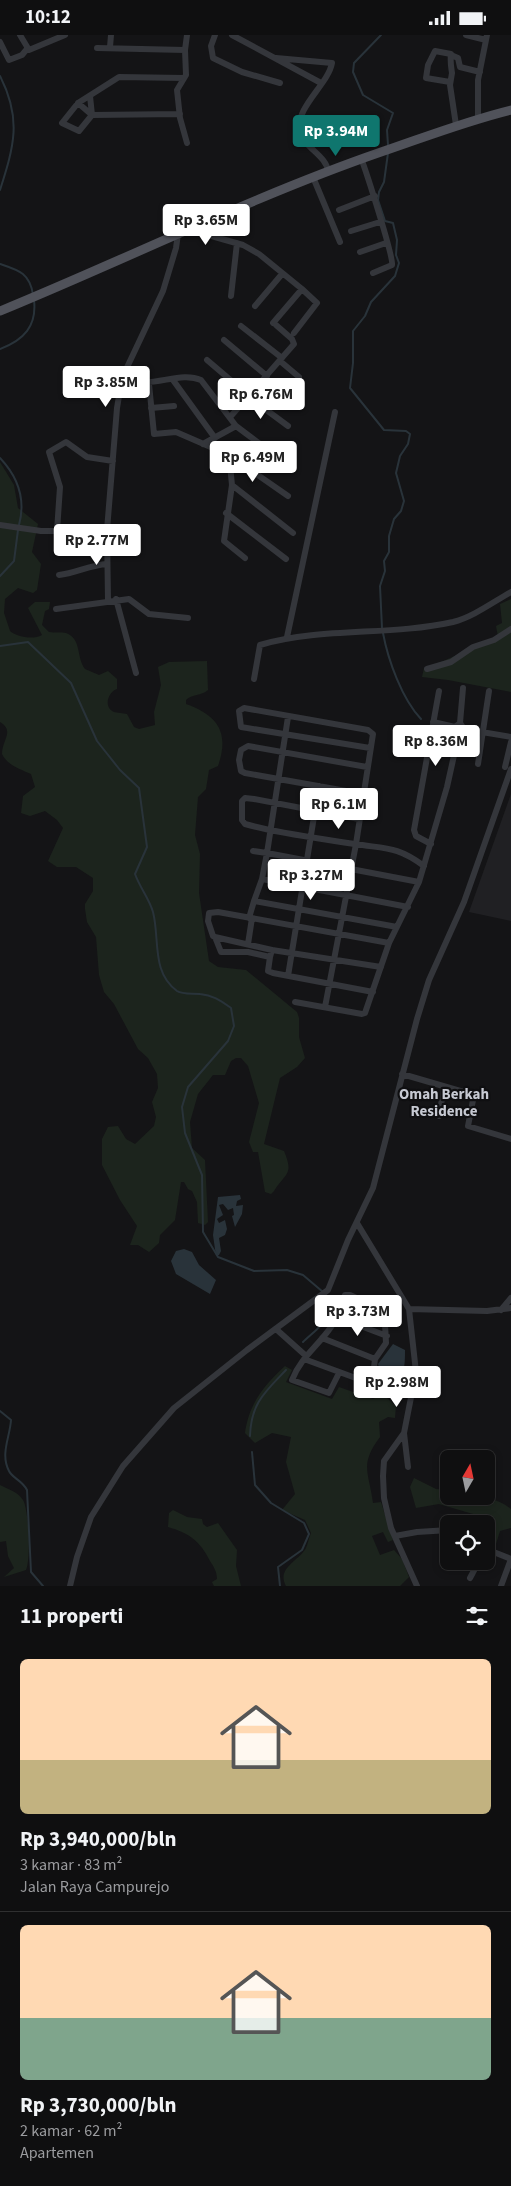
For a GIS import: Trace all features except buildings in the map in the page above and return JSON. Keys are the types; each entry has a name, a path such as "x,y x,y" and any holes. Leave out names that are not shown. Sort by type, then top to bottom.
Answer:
{"main road":[{"path":"0,311 312,177 456,125 511,110"}],"street":[{"path":"20,35 26,49"},
{"path":"0,43 9,60 25,52 26,49 65,35"},
{"path":"110,47 111,35"},
{"path":"187,35 184,78 178,90 180,114 187,143"},
{"path":"216,35 211,46 213,58 242,72 280,83"},
{"path":"232,35 321,83"},
{"path":"466,35 487,37 480,72 477,99 478,118"},
{"path":"97,48 185,50"},
{"path":"450,82 428,79 425,75 435,51 449,53 458,58 460,67 480,72"},
{"path":"451,55 450,82 456,125"},
{"path":"276,59 331,62 330,68 310,103 301,113 299,124 300,133 306,142 327,163 328,171"},
{"path":"90,96 92,115 80,131 62,123 78,103 119,77 184,78"},
{"path":"78,103 92,115 180,114"},
{"path":"361,158 375,196 392,264 373,273"},
{"path":"312,177 340,242"},
{"path":"339,210 375,196"},
{"path":"235,210 243,226"},
{"path":"351,231 380,222"},
{"path":"198,225 201,233 237,243 259,255 317,303 294,333"},
{"path":"108,601 107,530 117,408 122,378 163,291 176,248 178,234"},
{"path":"231,296 237,243"},
{"path":"360,252 386,243"},
{"path":"255,306 282,274"},
{"path":"231,416 294,344 294,341 274,324 302,289"},
{"path":"241,325 299,377"},
{"path":"224,340 296,402"},
{"path":"207,359 261,406 288,425"},
{"path":"122,378 131,382 149,384 182,378 201,380 231,416 236,426 289,466"},
{"path":"173,380 215,438"},
{"path":"149,384 154,434 176,432 229,455 288,495"},
{"path":"151,408 174,406"},
{"path":"287,637 335,412"},
{"path":"203,444 236,426"},
{"path":"57,531 60,487 49,452 66,442 87,457 113,461"},
{"path":"229,455 232,485 226,513 224,541 245,558"},
{"path":"232,485 293,533"},
{"path":"226,513 286,559"},
{"path":"0,525 21,529 57,531 107,530"},
{"path":"59,575 72,574 96,565 107,564"},
{"path":"254,679 260,645 287,637 372,632 455,621 511,592"},
{"path":"116,599 136,673"},
{"path":"56,609 116,599 129,599 155,615 188,618"},
{"path":"427,669 451,662 473,647 494,639 511,629"},
{"path":"295,1002 364,1014 389,943 408,907 431,844 447,787 459,728 463,688"},
{"path":"431,844 414,834 439,691"},
{"path":"478,764 489,691"},
{"path":"326,1007 352,868 373,734 368,730 244,709 238,713 241,727 370,748"},
{"path":"248,944 250,918 262,879 267,853 288,717"},
{"path":"433,722 511,737"},
{"path":"70,1586 77,1557 91,1517 123,1466 174,1408 276,1329 321,1297 328,1289 373,1188 402,1074 429,980 468,893 508,768 511,742"},
{"path":"363,794 242,771 239,760 241,750 248,746 367,767"},
{"path":"288,976 319,786"},
{"path":"359,819 245,797 242,801 243,823 356,844 392,848 408,855 424,866"},
{"path":"253,851 419,881"},
{"path":"262,879 408,907"},
{"path":"254,901 397,927"},
{"path":"270,957 248,952 225,953 219,949 215,937 212,936 208,921 210,912 389,943"},
{"path":"215,937 272,950 381,967"},
{"path":"272,950 268,971 373,992"},
{"path":"402,1074 444,1088 474,1095 468,1126 511,1139"},
{"path":"438,1116 444,1088"},
{"path":"357,1223 410,1309 411,1335 416,1365 404,1433 408,1467"},
{"path":"276,1329 303,1355 339,1373 372,1384 375,1359 386,1343 387,1336 382,1312 350,1295 345,1295 337,1317 322,1338 303,1355 293,1377 294,1382 328,1393 339,1373"},
{"path":"501,1310 511,1298"},
{"path":"410,1309 501,1310 511,1308"},
{"path":"337,1317 387,1336"},
{"path":"322,1338 375,1359"},
{"path":"404,1433 387,1456 382,1468 384,1498 395,1536 417,1586"},
{"path":"395,1536 440,1531"},
{"path":"495,1553 511,1559 500,1586"},
{"path":"470,1578 474,1570"}],"shaded area":[{"path":"0,462 14,485 18,508 38,524 32,552 41,564 37,590 33,593 18,588 5,599 4,613 10,631 25,637 38,637 42,635 28,608 35,602 50,602 49,609 45,611 42,625 49,632 66,633 74,639 85,669 99,675 108,671 117,679 117,689 109,696 109,707 114,712 127,714 134,727 139,729 155,725 154,712 161,685 158,667 169,662 207,661 208,690 188,698 186,704 197,708 213,719 221,734 222,744 218,766 209,770 206,789 198,797 195,835 200,854 199,893 209,961 218,967 246,970 297,1012 299,1018 299,1037 305,1058 297,1067 280,1078 264,1144 284,1151 288,1165 287,1173 271,1194 265,1192 258,1152 253,1152 249,1142 259,1103 248,1066 241,1058 236,1058 231,1061 225,1075 213,1075 198,1094 190,1122 192,1148 205,1160 208,1222 205,1225 198,1223 197,1202 192,1191 188,1189 184,1182 181,1182 175,1220 160,1235 159,1243 149,1252 138,1245 130,1245 137,1226 120,1200 102,1165 102,1139 108,1127 118,1126 126,1139 135,1144 154,1126 156,1117 152,1102 158,1088 157,1074 148,1058 138,1049 114,1004 104,992 99,975 96,937 87,922 85,909 85,904 93,891 93,878 76,867 57,867 48,861 63,828 57,820 45,811 30,816 21,813 23,796 35,787 31,774 10,764 2,754 7,729 0,722"},
{"path":"511,599 511,692 422,677 424,668 498,637 496,626 502,623 500,604"},
{"path":"511,794 511,921 469,912"},
{"path":"240,1195 241,1199 237,1201 236,1206 243,1205 242,1214 235,1227 232,1216 234,1215 233,1208 228,1210 223,1204 219,1205 223,1215 217,1219 219,1223 225,1220 227,1229 225,1235 219,1238 221,1251 216,1256 213,1235 218,1197"},
{"path":"184,1249 192,1252 199,1265 216,1280 210,1294 176,1274 171,1261 176,1251"},
{"path":"393,1344 405,1350 404,1366 399,1382 390,1390 386,1397 379,1391 382,1377 378,1364"},
{"path":"285,1366 292,1370 286,1382 332,1399 339,1387 373,1399 377,1397 379,1391 396,1406 395,1418 388,1417 379,1422 380,1437 369,1455 367,1469 373,1503 381,1502 393,1540 388,1542 383,1532 372,1536 380,1555 394,1550 402,1559 409,1577 400,1586 286,1586 284,1574 286,1569 303,1553 311,1533 305,1520 282,1510 295,1494 286,1462 291,1437 272,1433 255,1443 245,1433 254,1404 270,1380"},
{"path":"414,1478 440,1489 440,1504 416,1508 410,1487"},
{"path":"0,1485 16,1493 23,1500 27,1514 29,1535 28,1565 26,1570 4,1577 14,1568 8,1556 6,1541 0,1542"},
{"path":"495,1500 511,1509 511,1528 500,1531 495,1544 495,1515 473,1514 442,1505 495,1505"},
{"path":"173,1510 187,1517 202,1519 203,1524 207,1527 218,1523 237,1550 236,1566 241,1586 214,1586 212,1582 217,1579 216,1572 202,1548 188,1535 168,1527 169,1513"}],"waterway":[{"path":"381,35 354,63 353,72 363,95 393,113 387,130 388,145"},
{"path":"0,76 11,106 14,133 9,160 0,190"},
{"path":"382,628 380,586 385,571 384,561 389,552 389,536 394,519 401,511 404,501 396,473 400,456 408,444 410,434 406,431 384,430 350,388 353,363 353,331 365,316 371,302 395,276 399,263 396,255 397,240 393,223 385,221 378,200 379,192 384,182 388,153"},
{"path":"0,264 22,273 29,282 33,295"},
{"path":"0,349 16,341 27,331 33,317 34,300"},
{"path":"0,458 12,473 19,489 22,506 19,525"},
{"path":"0,576 14,561 18,530"},
{"path":"383,633 388,655 397,679 408,701 421,719"},
{"path":"0,646 28,642 71,683 97,741 120,770 139,788 147,847 135,874 153,912 158,955 163,974 177,991 209,996 231,1008 234,1026 228,1041 188,1087 182,1107 185,1133 202,1175 203,1232 218,1257 254,1271 287,1270 303,1275 323,1292"},
{"path":"303,1342 329,1315 331,1308 326,1295"},
{"path":"250,1436 256,1406 286,1370"},
{"path":"0,1411 11,1420 5,1452 6,1465 10,1473 27,1490 31,1572 43,1586"},
{"path":"252,1452 255,1485 271,1503 304,1523 309,1534 302,1550 278,1567 280,1586"}],"district":[{"name":"Omah Berkah Residence","path":"444,1102"}]}
